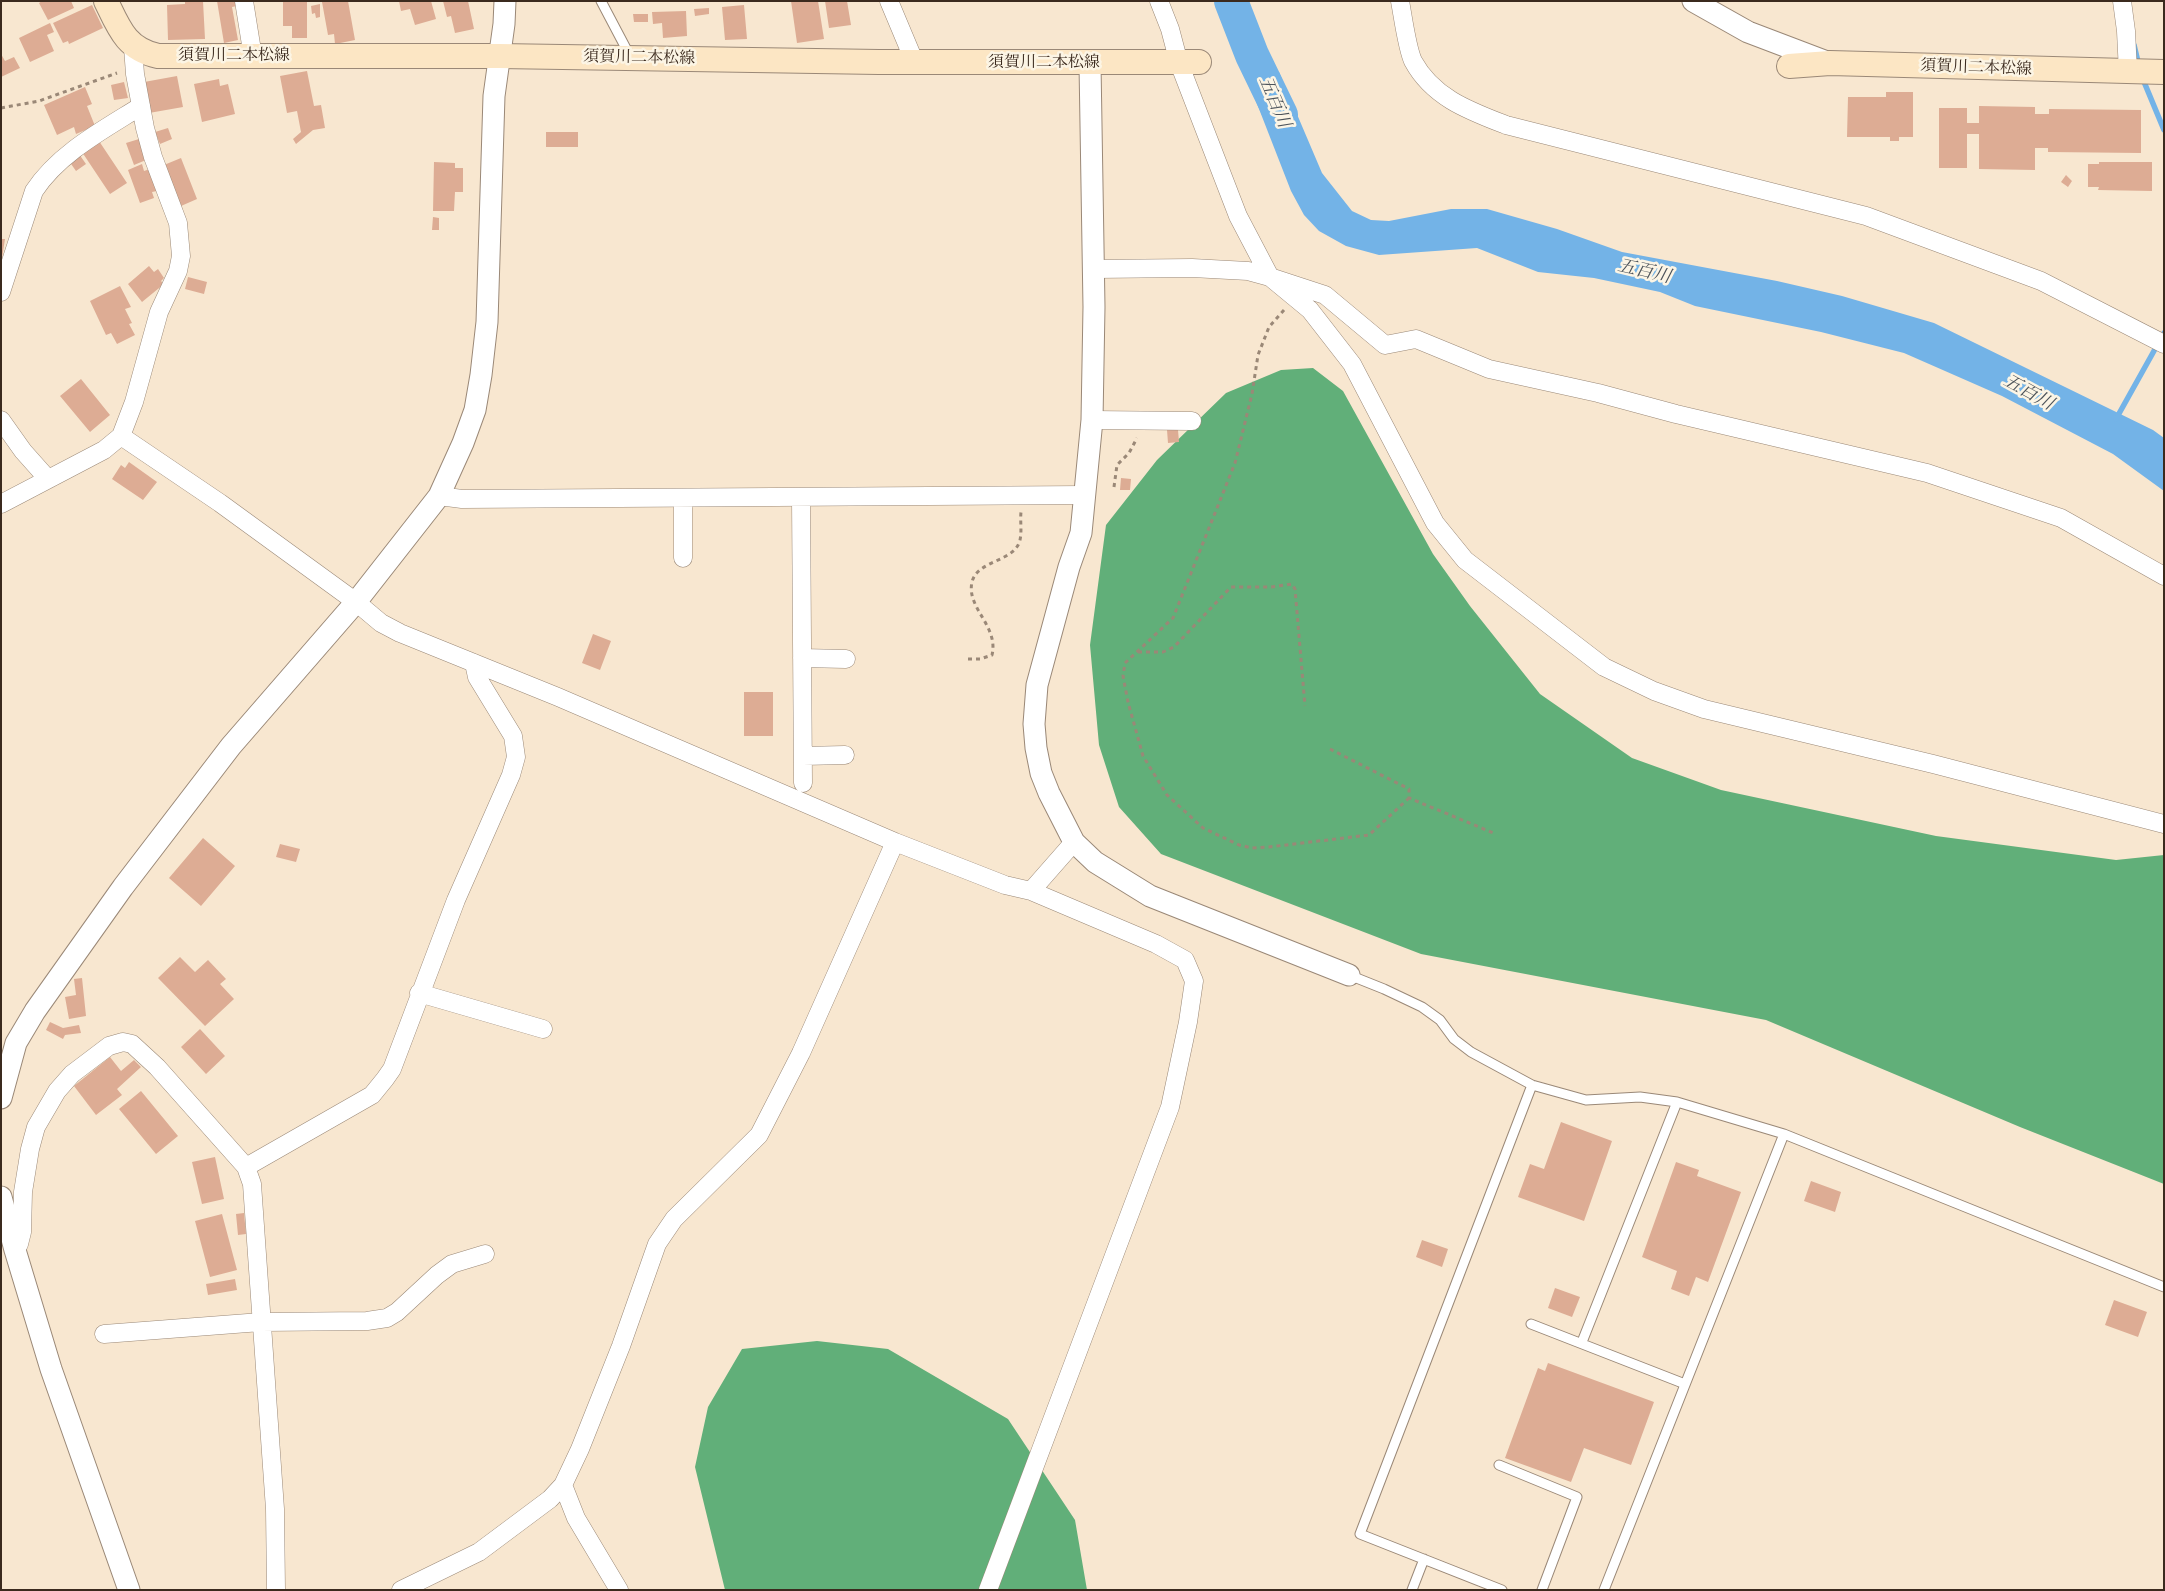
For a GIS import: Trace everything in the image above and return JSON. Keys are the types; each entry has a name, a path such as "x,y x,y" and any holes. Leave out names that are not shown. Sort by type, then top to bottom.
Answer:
{"main road":[{"path":"106,1 134,57"},
{"name":"須賀川二本松線","path":"134,57 145,53 158,56 631,57 915,63 1090,64 1189,62"},
{"name":"須賀川二本松線","path":"1789,66 1830,63 2164,72"}],"street":[{"path":"244,1 253,57"},
{"path":"1,1098 4,1077 16,1043 35,1011 123,887 231,746 356,602 439,496 463,443 475,410 481,375 487,322 494,96 505,1"},
{"path":"889,1 915,63"},
{"path":"1159,1 1170,29 1189,62 1238,216 1270,277 1310,310 1352,364 1435,523 1466,560 1604,667 1654,691 1704,709 1933,764 2164,824"},
{"path":"1400,1 1413,60 1438,92 1459,106 1506,125 1866,216 2041,281 2164,344"},
{"path":"1693,1 1748,32 1830,63"},
{"path":"2122,1 2128,72"},
{"path":"1,504 47,478 104,450 121,436 134,402 159,312 178,271 181,256 178,223 153,157 141,106 134,57"},
{"path":"1090,64 1094,269 1092,420 1086,495 1080,533 1037,685 1034,724 1041,773 1074,842 1095,862 1150,896 1349,975"},
{"path":"1,292 34,191 44,177 76,147 141,106"},
{"path":"1094,269 1192,268 1248,272 1270,277 1325,296 1385,345 1416,339 1490,369 1598,393 1676,414 1927,473 2061,518 2164,576"},
{"path":"1,420 23,451 47,478"},
{"path":"1092,420 1192,421"},
{"path":"121,436 220,503 356,602 381,623 400,633 558,697 895,842 1005,885 1031,891 1156,944 1185,960 1194,981 1188,1022 1170,1107 988,1590"},
{"path":"439,496 462,499 1086,495"},
{"path":"682,498 683,558"},
{"path":"801,498 803,783"},
{"path":"802,658 846,659"},
{"path":"246,1167 372,1095 392,1069 419,993 456,900 511,775 516,757 513,736 477,677 474,662"},
{"path":"803,756 845,755"},
{"path":"400,1590 479,1552 550,1499 563,1486 580,1449 621,1346 657,1244 674,1219 759,1135 801,1053 895,842"},
{"path":"1031,891 1074,842"},
{"path":"419,993 543,1029"},
{"path":"15,1250 19,1244 22,1232 23,1192 30,1149 36,1126 47,1106 67,1080 97,1053 109,1046 123,1042 132,1044 157,1068 246,1167 252,1184 275,1509 276,1590"},
{"path":"1,1197 51,1369 129,1590"},
{"path":"104,1334 261,1322 367,1321 386,1318 397,1312 436,1275 452,1264 485,1254"},
{"path":"563,1486 576,1518 620,1590"}],"lane":[{"path":"601,1 631,57"},
{"path":"1349,975 1384,988 1422,1007 1440,1020 1454,1038 1471,1052 1532,1085 1586,1100 1640,1097 1677,1102 1784,1134 2164,1287"},
{"path":"1502,1590 1360,1534 1532,1085"},
{"path":"1582,1342 1677,1102"},
{"path":"1604,1590 1784,1134"},
{"path":"1531,1324 1582,1342 1685,1384"},
{"path":"1499,1466 1577,1497 1542,1590"},
{"path":"1412,1590 1424,1559"}],"path":[{"path":"1,108 39,101 134,57"},
{"path":"1295,297 1269,327 1258,355 1252,394 1235,463 1173,618 1125,663 1123,676 1143,756 1167,795 1203,828 1240,845 1252,848 1369,835 1409,798 1409,789 1330,749"},
{"path":"1114,487 1117,465 1135,444 1142,421"},
{"path":"968,659 980,659 992,655 994,648 992,636 973,599 972,584 975,575 980,570 1015,549 1020,541 1021,496"},
{"path":"1137,652 1163,652 1174,647 1231,587 1271,587 1292,584 1295,590 1305,706"},
{"path":"1409,798 1496,834"}],"green space":[{"path":"1313,368 1343,391 1433,554 1470,606 1540,694 1632,758 1721,790 1936,836 2116,860 2164,855 2164,1184 2020,1127 1766,1020 1421,954 1161,854 1119,807 1099,745 1090,645 1106,525 1157,460 1226,393 1281,370"},
{"path":"817,1341 888,1349 1008,1419 1075,1520 1087,1590 725,1590 695,1467 708,1407 742,1349"}],"water":[{"path":"1279,72 1322,173 1352,211 1371,220 1389,221 1451,209 1487,209 1557,229 1622,252 1777,281 1842,296 1934,323 2153,430 2164,438 2164,491 2113,454 2002,396 1904,353 1821,332 1695,306 1660,292 1594,278 1538,272 1477,248 1379,255 1346,246 1319,231 1304,215 1291,191 1245,73"}],"building":[{"path":"42,1 71,1 74,8 48,20 39,3"},
{"path":"185,1 203,1 205,39 168,40 167,5 185,4"},
{"path":"217,1 237,1 237,6 232,7 238,40 224,43"},
{"path":"283,1 307,1 307,38 292,38 292,26 283,26"},
{"path":"348,1 355,40 335,44 334,34 328,35 322,2"},
{"path":"399,1 431,1 436,19 415,25 410,9 401,11"},
{"path":"443,1 468,1 474,29 455,33 451,16 447,17"},
{"path":"791,1 818,1 824,39 797,43"},
{"path":"825,1 847,1 851,25 829,28"},
{"path":"320,4 320,17 316,18 315,13 312,14 311,6"},
{"path":"92,5 103,28 69,44 68,41 63,43 53,23"},
{"path":"744,5 747,39 725,40 722,7"},
{"path":"709,8 709,14 695,16 694,9"},
{"path":"686,11 687,36 663,38 662,23 653,24 652,12"},
{"path":"633,14 648,14 648,22 634,22"},
{"path":"50,23 54,32 47,35 54,51 30,62 19,38"},
{"path":"1,54 5,61 14,57 20,68 1,77"},
{"path":"307,71 314,106 321,105 325,128 313,130 296,144 293,139 301,132 297,111 287,113 280,76"},
{"path":"177,76 183,107 149,113 144,82"},
{"path":"219,79 220,86 228,84 235,114 202,122 194,84"},
{"path":"124,82 128,98 114,100 111,85"},
{"path":"85,87 92,104 87,106 95,126 76,134 74,127 57,135 44,105"},
{"path":"1886,92 1913,92 1913,137 1899,137 1899,141 1890,141 1890,137 1847,137 1848,97 1886,97"},
{"path":"1979,106 2035,107 2035,114 2049,114 2049,109 2141,110 2141,153 2048,152 2048,148 2035,148 2035,170 1979,169 1979,134 1967,134 1967,168 1939,168 1939,108 1967,108 1967,123 1979,123"},
{"path":"168,128 172,139 160,144 155,132"},
{"path":"546,132 578,132 578,147 546,147"},
{"path":"139,139 146,160 134,165 126,143"},
{"path":"99,141 127,183 110,194 82,152"},
{"path":"79,154 86,164 76,171 69,161"},
{"path":"181,158 197,199 181,206 164,165"},
{"path":"434,162 455,163 455,168 463,168 463,192 455,192 454,211 433,211"},
{"path":"2099,162 2152,162 2152,191 2098,190 2099,187 2088,187 2088,164 2099,164"},
{"path":"142,164 144,171 150,169 157,191 152,192 154,198 140,203 128,170"},
{"path":"2066,175 2072,181 2068,187 2061,182"},
{"path":"433,217 439,218 439,230 432,230"},
{"path":"1,239 5,239 2,258 1,257"},
{"path":"149,266 154,272 158,269 164,278 161,281 164,284 142,302 128,284"},
{"path":"188,277 207,282 204,294 185,289"},
{"path":"120,286 131,307 125,309 132,323 129,324 135,335 117,344 111,333 106,335 90,301"},
{"path":"81,379 110,415 90,432 60,396"},
{"path":"1167,430 1178,430 1179,442 1168,443"},
{"path":"129,462 157,482 143,500 112,479 121,465 125,468"},
{"path":"1121,478 1131,479 1130,490 1120,490"},
{"path":"593,634 611,641 600,670 582,663"},
{"path":"744,692 773,692 773,736 744,736"},
{"path":"203,838 235,866 201,906 169,878"},
{"path":"280,844 300,849 296,862 276,857"},
{"path":"180,957 195,972 208,960 226,979 220,984 234,999 205,1026 158,978"},
{"path":"82,978 86,1016 69,1019 65,997 76,995 74,979"},
{"path":"50,1022 63,1028 79,1025 81,1033 65,1035 63,1039 46,1030"},
{"path":"200,1029 225,1056 206,1074 181,1047"},
{"path":"110,1057 121,1071 134,1060 141,1067 117,1089 122,1095 96,1115 74,1086"},
{"path":"141,1091 178,1136 156,1154 119,1109"},
{"path":"1561,1122 1612,1141 1584,1221 1518,1197 1530,1164 1544,1169"},
{"path":"215,1157 224,1199 202,1204 192,1162"},
{"path":"1676,1162 1699,1170 1697,1176 1741,1192 1708,1282 1696,1277 1689,1296 1671,1289 1677,1271 1642,1257"},
{"path":"1811,1181 1841,1192 1835,1212 1804,1201"},
{"path":"244,1213 246,1234 238,1235 236,1214"},
{"path":"222,1214 237,1270 210,1277 195,1221"},
{"path":"1422,1240 1448,1249 1442,1267 1416,1257"},
{"path":"235,1279 237,1290 208,1295 206,1284"},
{"path":"1555,1288 1580,1297 1572,1317 1548,1308"},
{"path":"2114,1300 2147,1312 2138,1337 2105,1325"},
{"path":"1548,1363 1654,1402 1631,1465 1584,1448 1571,1482 1505,1458 1538,1368 1545,1371"}],"waterway":[{"name":"五百川","path":"1231,1 1252,55 1281,115"},
{"path":"2134,45 2139,66"},
{"path":"2142,77 2164,130"},
{"path":"2116,419 2164,333"}]}
